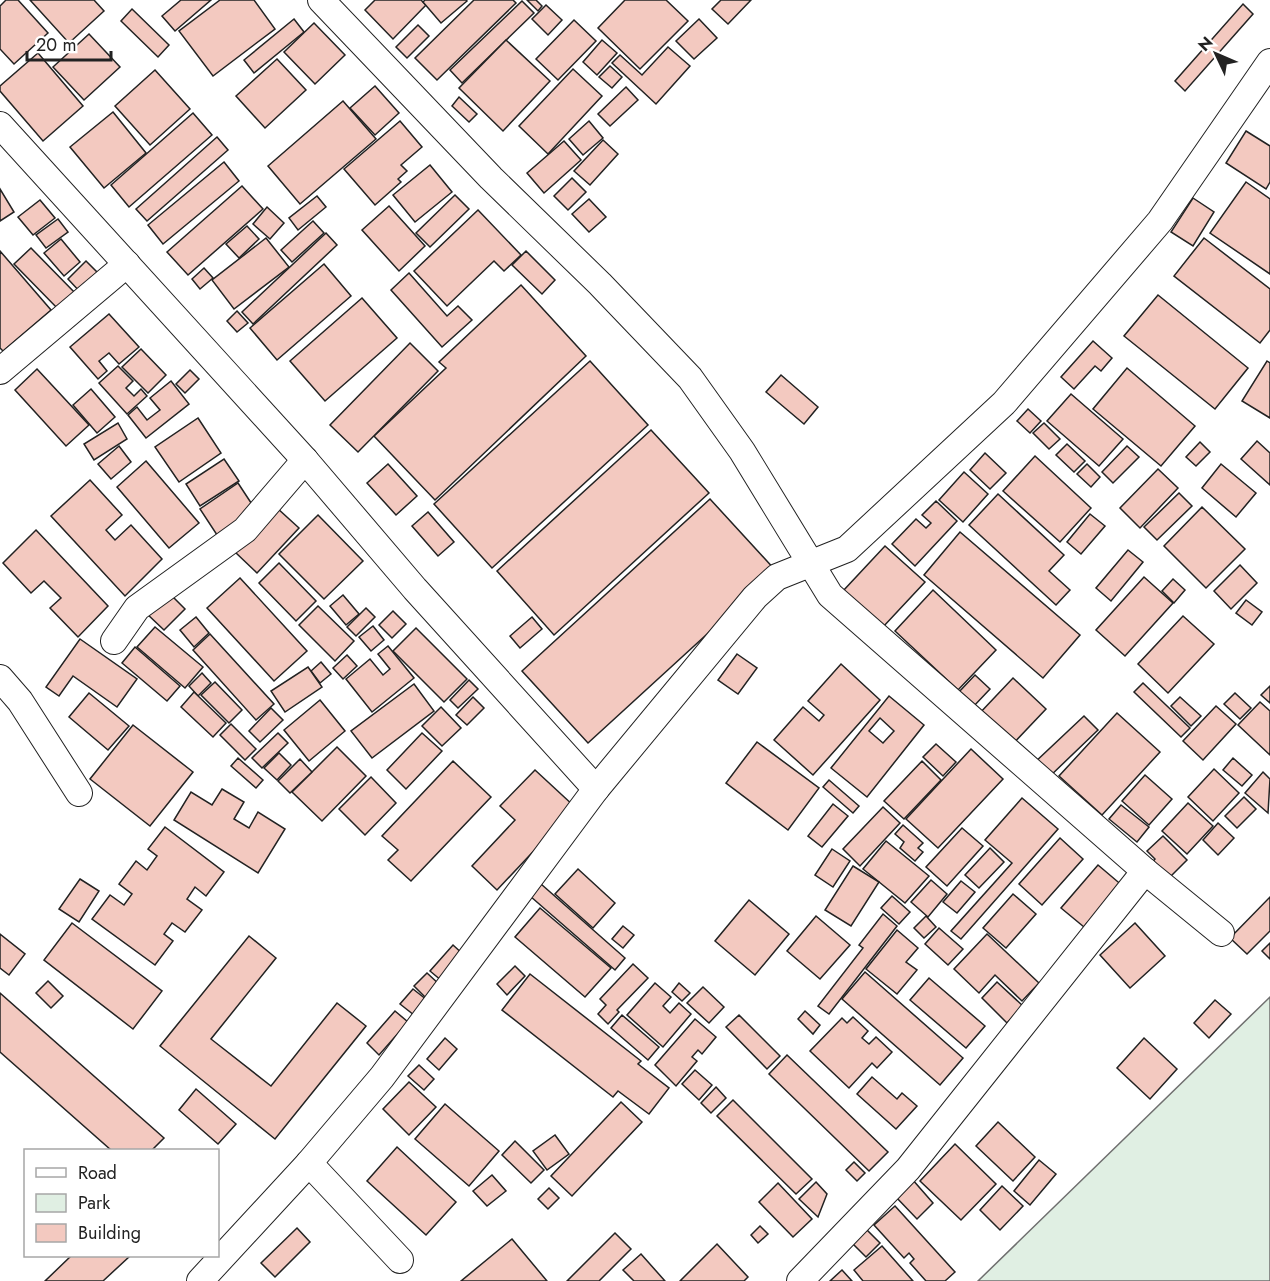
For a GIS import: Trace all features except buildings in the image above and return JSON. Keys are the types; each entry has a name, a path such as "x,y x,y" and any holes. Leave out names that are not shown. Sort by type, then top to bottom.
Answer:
{"street":[{"path":"321,0 491,178 600,284 690,378 742,451 830,595 1145,871 1221,933"},
{"path":"200,1281 309,1163 382,1077 596,789 755,597 777,577 847,549 1004,403 1160,221 1270,62"},
{"path":"0,126 305,460 415,589 596,789"},
{"path":"0,371 127,264"},
{"path":"114,641 137,608 245,530 305,460"},
{"path":"0,678 20,702 79,793"},
{"path":"800,1281 908,1169 1145,871"},
{"path":"309,1163 400,1260"}],"green space":[{"path":"1270,997 1270,1281 978,1281"}]}
